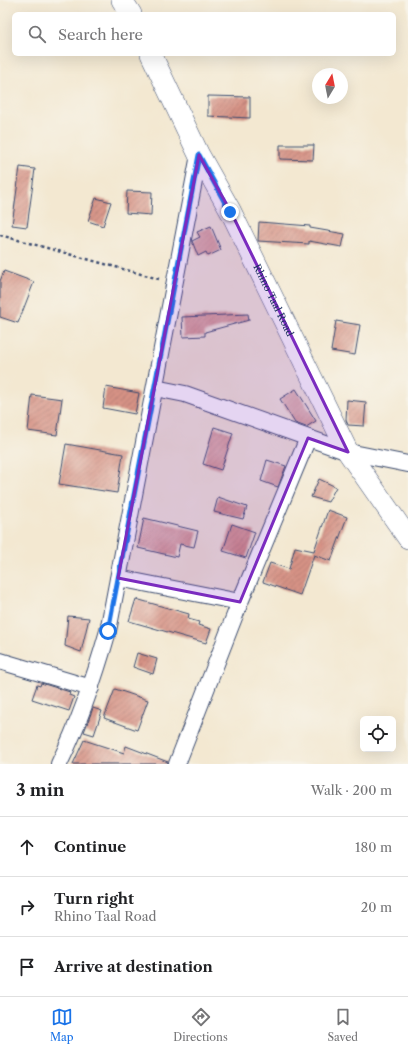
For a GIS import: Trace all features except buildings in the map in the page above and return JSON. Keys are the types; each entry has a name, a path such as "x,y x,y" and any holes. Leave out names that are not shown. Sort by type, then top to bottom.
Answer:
{"street":[{"path":"122,0 130,12"},
{"name":"Rhino Taal Road","path":"153,56 199,155 230,212 348,452 408,538"},
{"path":"59,764 72,737 91,688 108,631 199,155"},
{"path":"155,388 185,394 348,452 408,464"},
{"path":"178,764 240,602 308,438"},
{"path":"118,578 240,602"},
{"path":"0,661 91,688"}],"path":[{"path":"0,235 175,283"}],"highlighted area":[{"path":"199,155 231,212 348,452 308,438 240,602 118,578"}],"route":[{"path":"108,631 199,155 230,212"}]}
